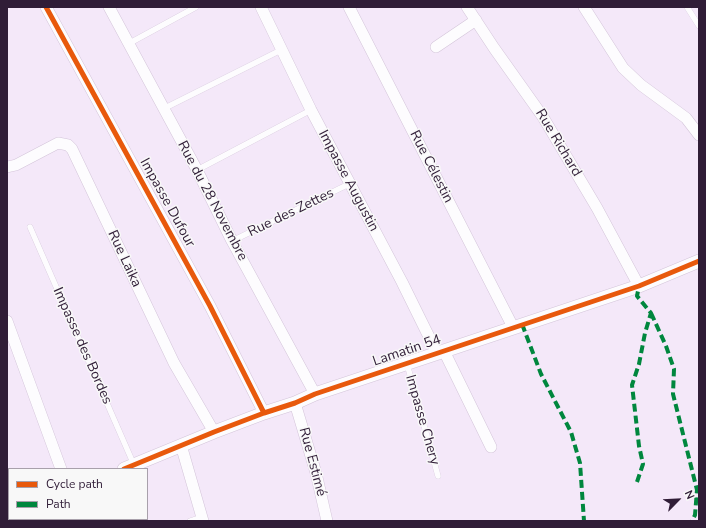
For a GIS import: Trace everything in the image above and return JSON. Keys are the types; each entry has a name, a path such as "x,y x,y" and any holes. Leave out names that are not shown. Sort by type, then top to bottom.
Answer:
{"street":[{"name":"Impasse Dufour","path":"46,7 210,306 264,413"},
{"name":"Rue du 28 Novembre","path":"109,7 232,241 315,394"},
{"name":"Impasse Augustin","path":"260,7 311,110 491,447"},
{"name":"Rue Célestin","path":"349,7 513,327"},
{"name":"Rue Richard","path":"468,7 543,117 597,208 639,286"},
{"path":"584,7 624,68 641,85 686,118 699,135"},
{"path":"436,47 476,20"},
{"name":"Rue Laika","path":"7,167 16,165 58,143 68,145 72,149 174,363 214,432"},
{"name":"Lamatin 54","path":"129,467 214,432 295,403 315,394 639,286 699,261"},
{"path":"7,321 61,468"},
{"name":"Rue Estimé","path":"295,403 316,473 327,521"},
{"path":"181,445 203,519"}],"lane":[{"path":"128,44 196,7"},
{"path":"687,7 699,26"},
{"path":"163,109 281,50"},
{"path":"196,170 311,110"},
{"name":"Rue des Zettes","path":"232,241 350,184"},
{"name":"Impasse des Bordes","path":"30,227 129,467"},
{"name":"Impasse Chery","path":"407,364 438,476"},
{"path":"190,521 203,519"}],"marked path":[{"path":"637,482 643,464 639,446 632,385 639,364 645,333 651,313 637,296 639,286"},
{"path":"651,313 666,346 674,369 673,394 697,490 695,515 692,521"},
{"path":"522,324 541,374 571,432 580,463 584,521"}],"cycle path":[{"path":"46,7 210,306 264,413"},
{"path":"126,468 214,432 295,403 315,394 639,286 699,261"}]}
